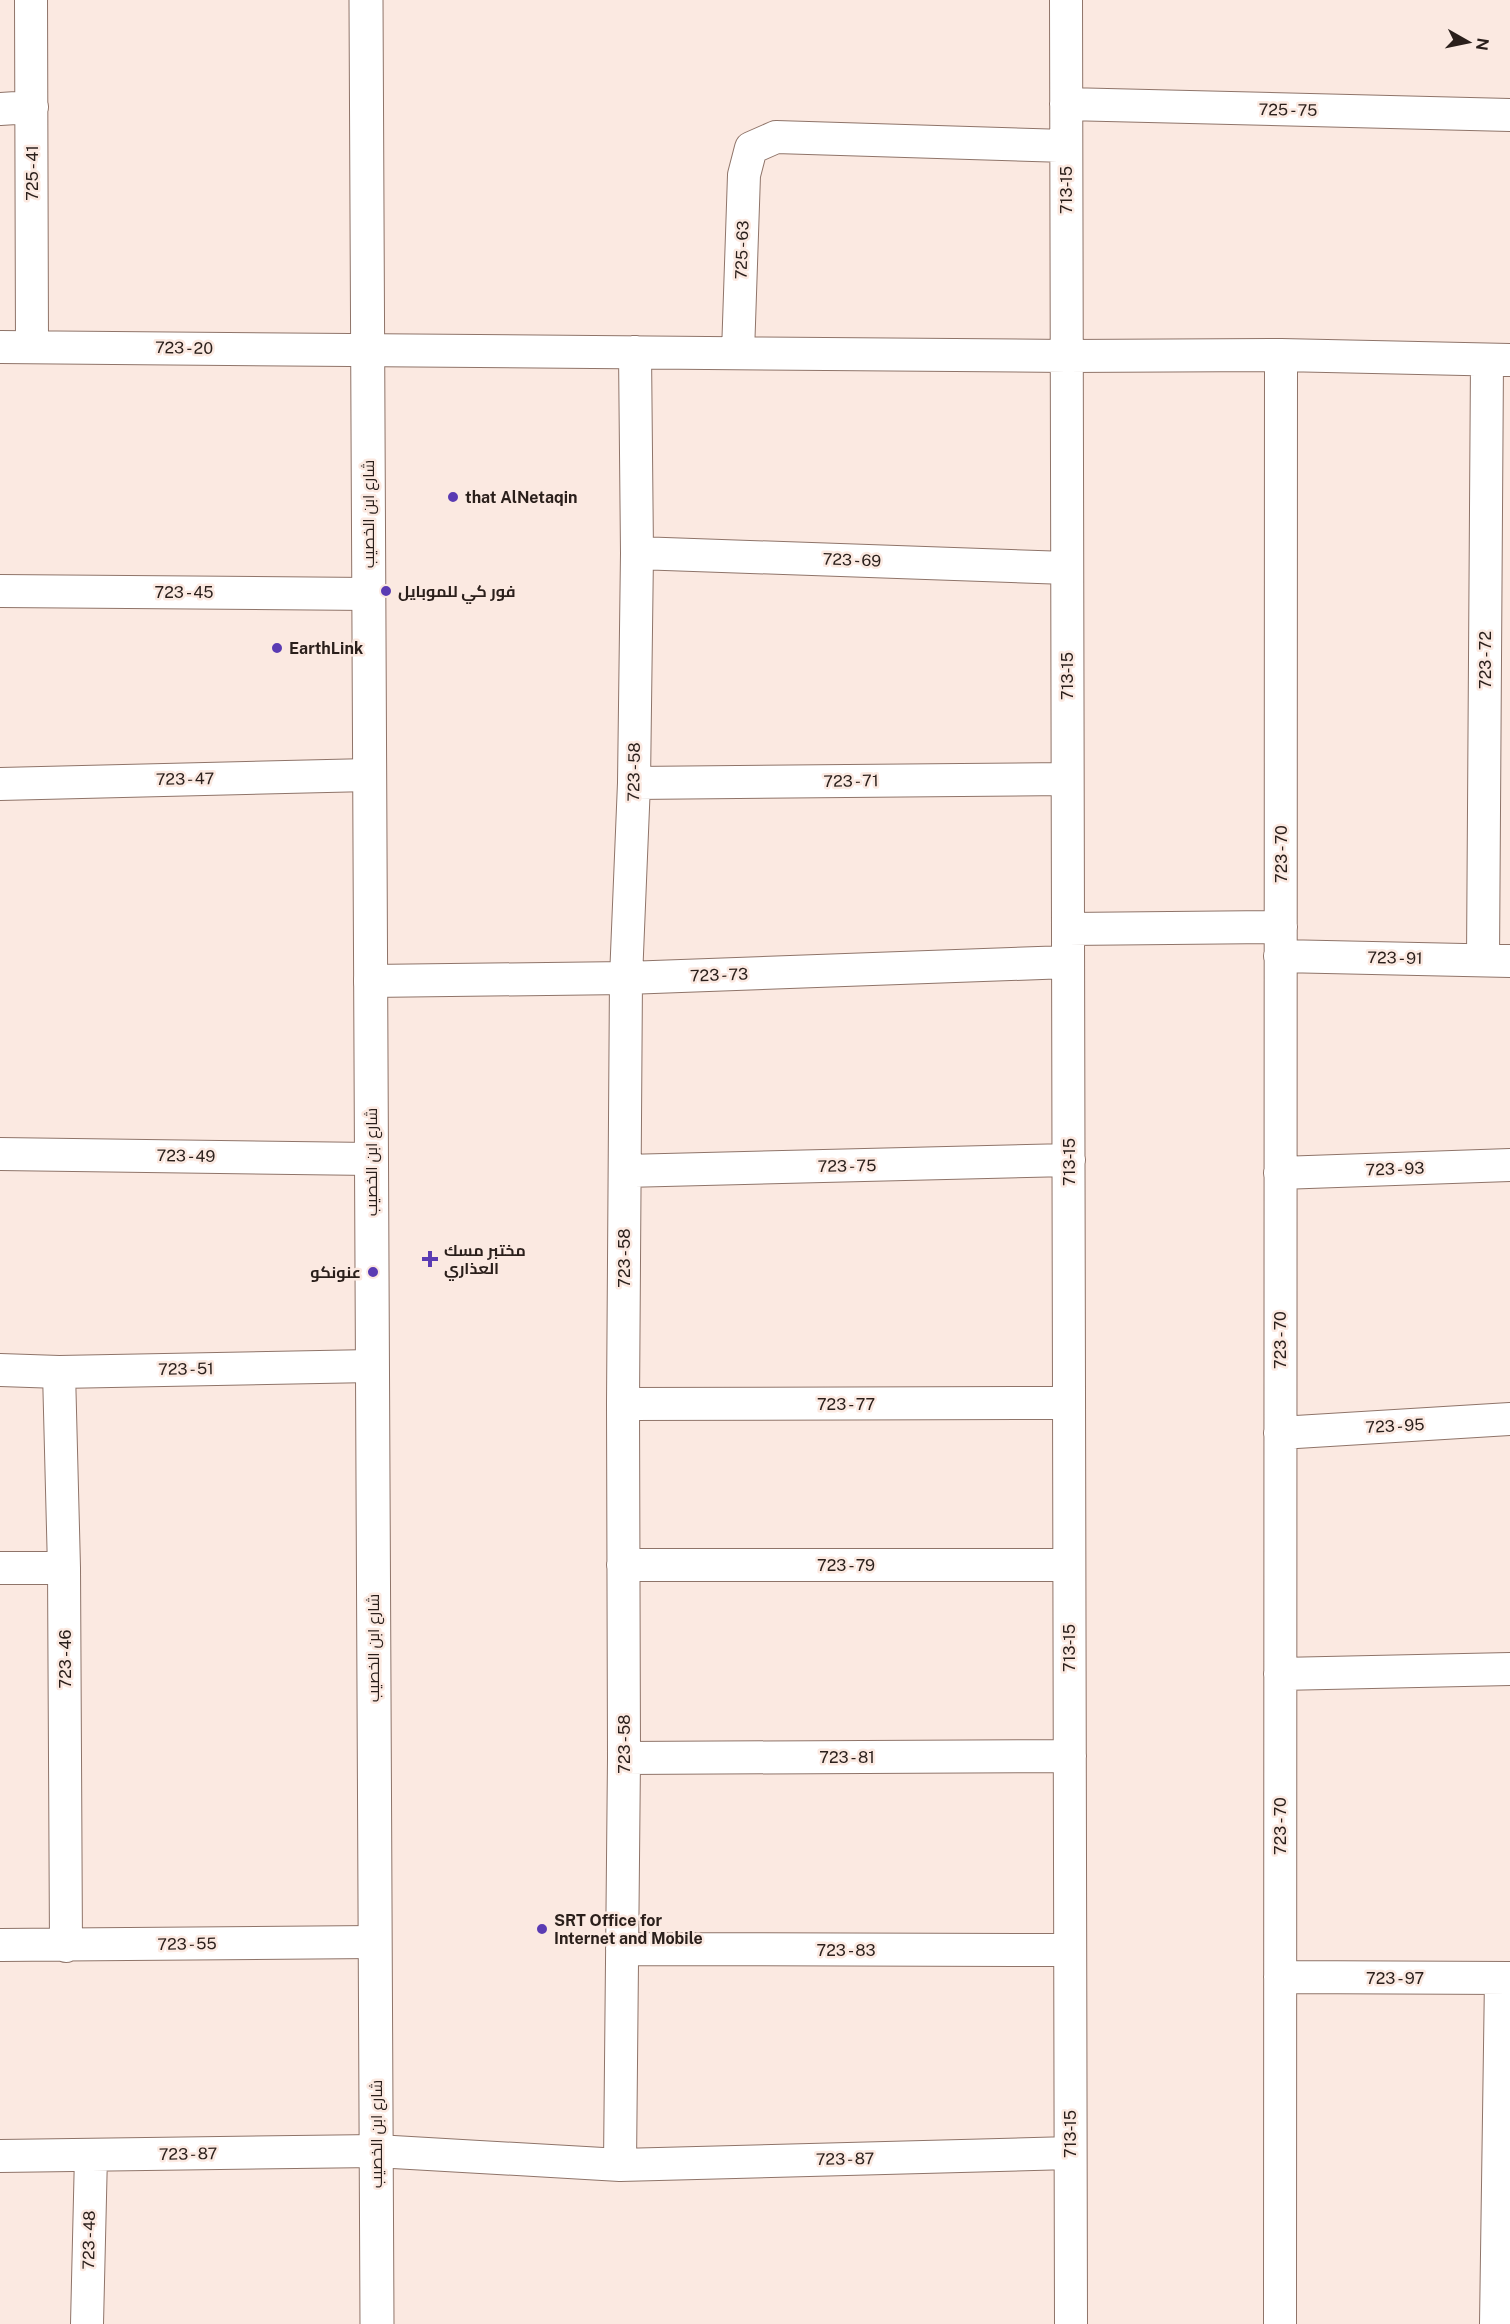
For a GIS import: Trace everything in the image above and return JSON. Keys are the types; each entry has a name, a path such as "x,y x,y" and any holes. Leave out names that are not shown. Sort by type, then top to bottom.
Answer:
{"street":[{"name":"725 - 41","path":"32,0 32,346"},
{"name":"شارع ابن الخصيب","path":"366,0 377,2324"},
{"name":"713-15","path":"1066,0 1071,2324"},
{"name":"725 - 75","path":"1066,104 1510,115"},
{"path":"0,109 32,107"},
{"name":"725 - 63","path":"738,353 744,175 751,148 776,137 1066,146"},
{"name":"723 - 20","path":"0,347 1067,356 1281,355 1498,360"},
{"name":"723 - 58","path":"620,2165 624,1758 623,1404 626,978 634,783 637,553 636,352"},
{"name":"723 - 70","path":"1280,2324 1281,355"},
{"name":"723 - 72","path":"1497,961 1498,360"},
{"name":"723 - 69","path":"637,553 1067,568"},
{"name":"723 - 45","path":"0,591 369,594"},
{"name":"723 - 47","path":"0,784 369,775"},
{"name":"723 - 71","path":"634,783 1067,779"},
{"name":"723 - 91","path":"1068,929 1281,941 1497,961"},
{"name":"723 - 73","path":"370,981 626,978 1068,962"},
{"name":"723 - 49","path":"0,1154 371,1159"},
{"name":"723 - 75","path":"625,1171 1069,1161"},
{"name":"723 - 93","path":"1281,1173 1510,1165"},
{"name":"723 - 51","path":"0,1370 59,1372 372,1366"},
{"name":"723 - 46","path":"59,1372 64,1568 66,1946"},
{"name":"723 - 77","path":"623,1404 1069,1403"},
{"name":"723 - 95","path":"1280,1433 1510,1419"},
{"name":"723 - 79","path":"623,1565 1069,1565"},
{"path":"0,1568 64,1568"},
{"path":"1280,1674 1510,1670"},
{"name":"723 - 81","path":"624,1758 1070,1756"},
{"name":"723 - 55","path":"0,1945 374,1942"},
{"name":"723 - 83","path":"622,1949 1070,1950"},
{"name":"723 - 97","path":"1280,1977 1506,1978"},
{"path":"1496,2324 1506,1978"},
{"name":"723 - 87","path":"0,2156 376,2151 620,2165 1070,2153"},
{"name":"723 - 48","path":"87,2324 91,2156"}],"place":[{"name":"that AlNetaqin","path":"453,497"},
{"name":"فور كي للموبايل","path":"386,591"},
{"name":"EarthLink","path":"277,648"},
{"name":"مختبر مسك العذاري","path":"430,1259"},
{"name":"عنونكو","path":"373,1272"},
{"name":"SRT Office for Internet and Mobile","path":"542,1929"}]}
